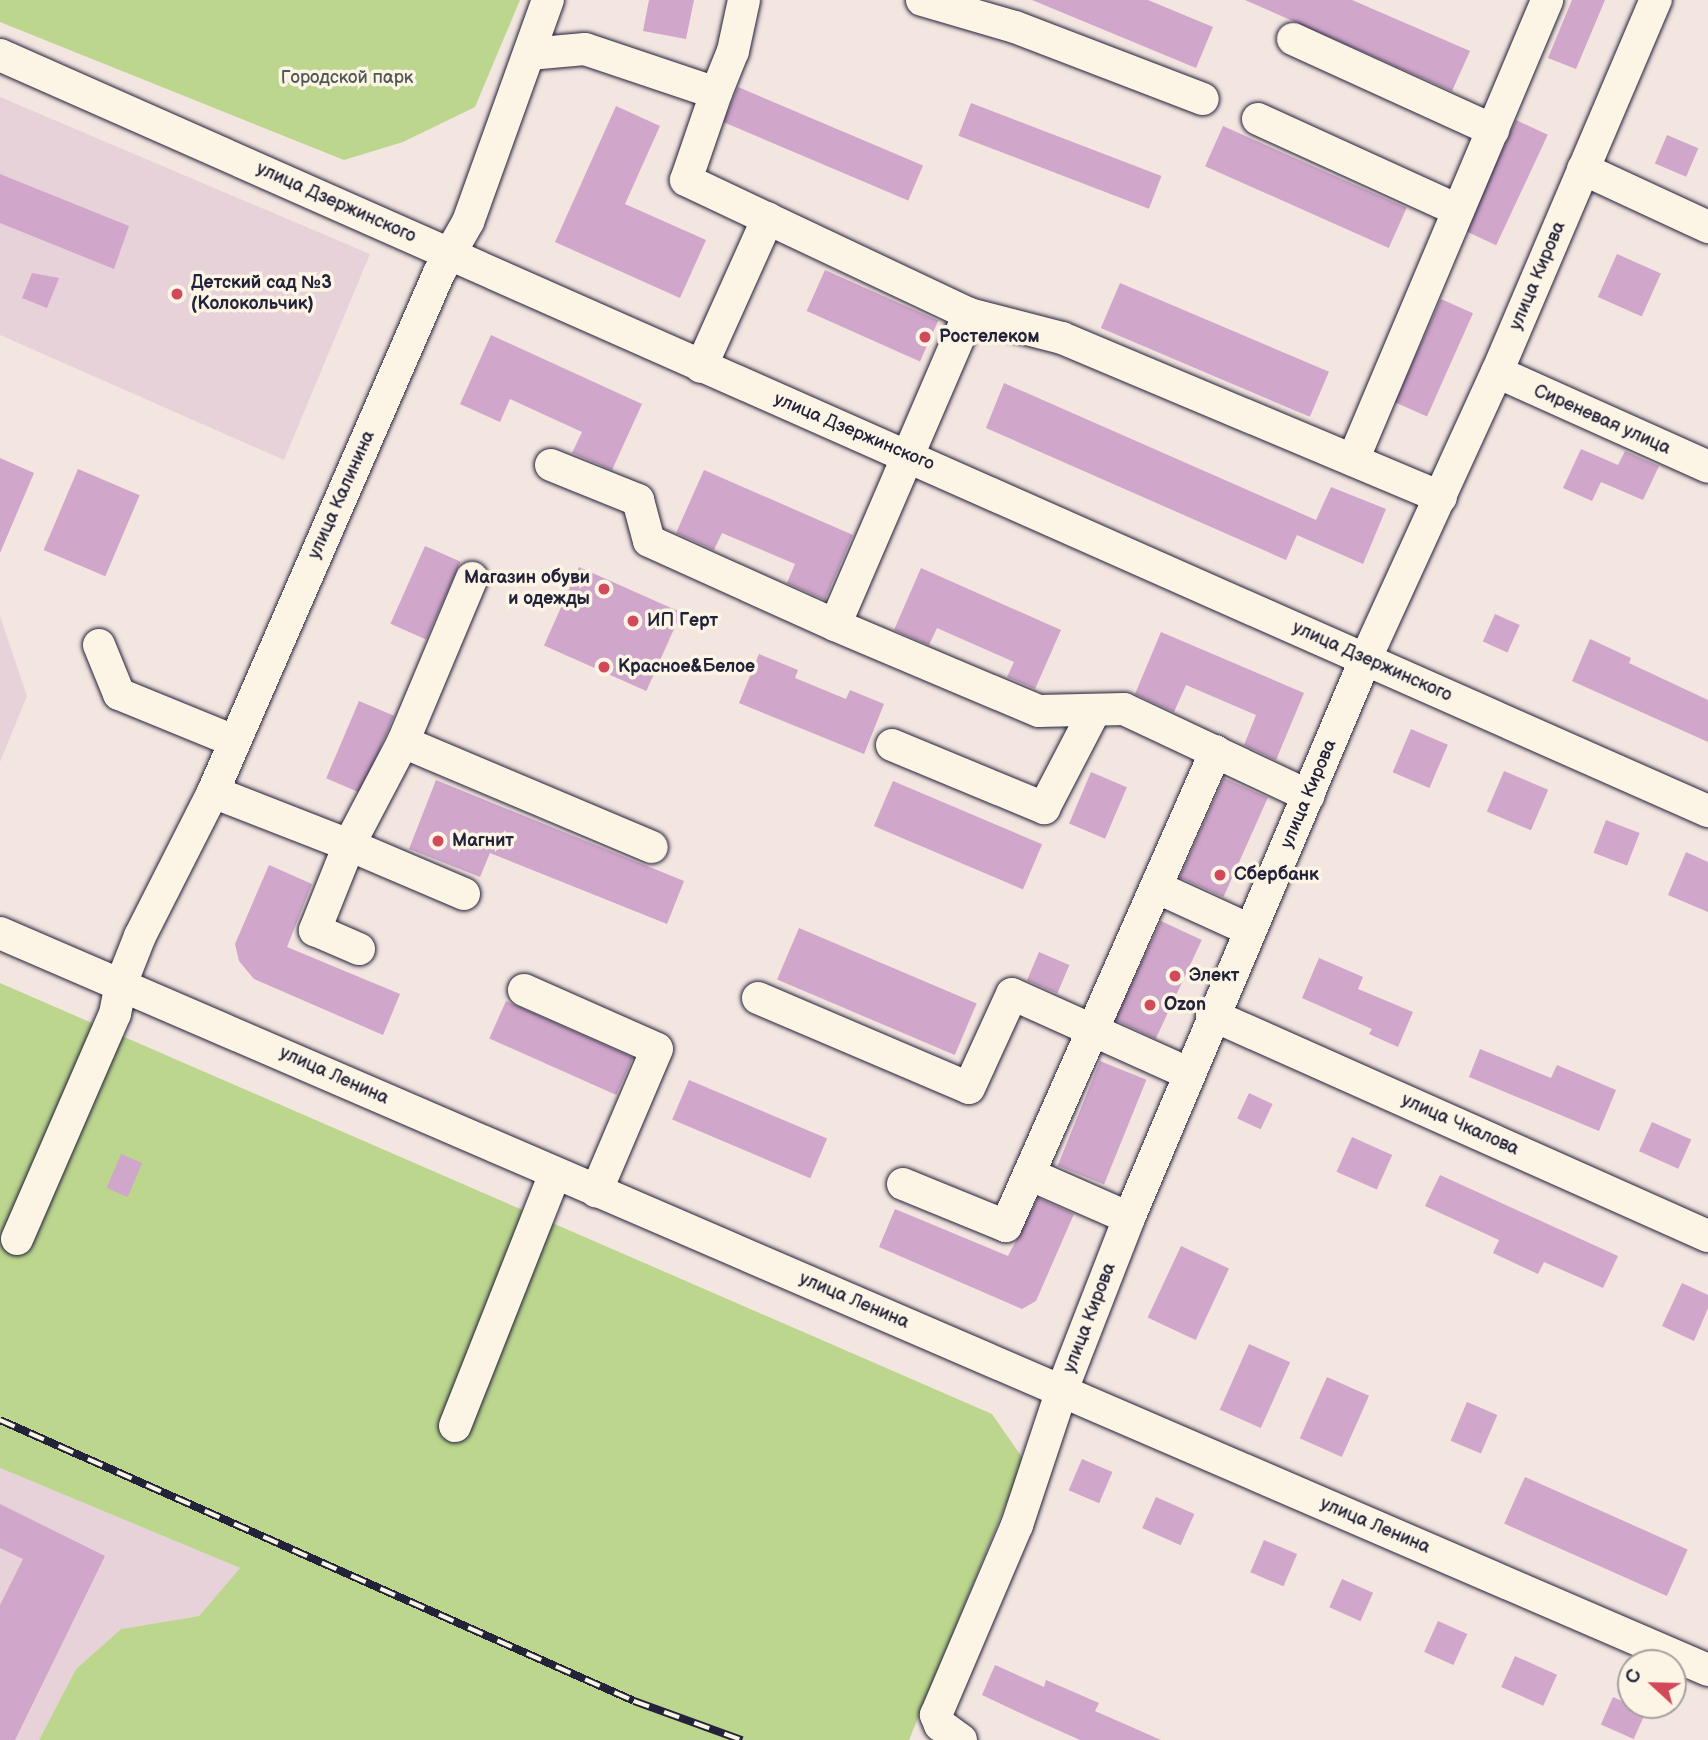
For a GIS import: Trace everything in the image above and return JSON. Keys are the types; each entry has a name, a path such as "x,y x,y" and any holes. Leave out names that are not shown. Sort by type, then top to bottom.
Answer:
{"street":[{"name":"улица Калинина","path":"17,1239 115,1014 121,984 214,792 449,252 468,222 548,0"},
{"path":"744,0 733,51 686,180 969,314 1062,338 1441,497"},
{"path":"922,0 1015,27 1203,99"},
{"path":"1353,460 1547,0"},
{"name":"улица Кирова","path":"961,1740 940,1725 936,1715 1017,1525 1062,1390 1129,1218 1212,1015 1309,796 1365,660 1497,372 1656,0"},
{"path":"1293,39 1493,130"},
{"path":"529,54 585,49 716,93"},
{"name":"улица Дзержинского","path":"0,55 1708,811"},
{"path":"1258,119 1458,210"},
{"path":"1583,169 1708,227"},
{"path":"701,366 768,218"},
{"path":"835,625 906,454 969,314"},
{"name":"Сиреневая улица","path":"1497,372 1708,467"},
{"path":"551,465 638,500 649,541 835,625 1039,711 1124,709 1309,796"},
{"path":"359,949 315,930 349,845 403,742 472,579"},
{"path":"99,645 119,694 234,741"},
{"path":"892,746 1044,808 1095,710"},
{"path":"403,742 652,847"},
{"path":"903,1184 1006,1226 1216,751"},
{"path":"214,792 464,894"},
{"path":"1156,887 1251,930"},
{"name":"улица Ленина","path":"0,933 1708,1670"},
{"path":"524,990 657,1049 596,1192"},
{"path":"758,998 969,1088 1012,994 1188,1073"},
{"name":"улица Чкалова","path":"1212,1015 1708,1236"},
{"path":"455,1426 555,1174"},
{"path":"1029,1174 1129,1218"}],"shaded area":[{"name":"Детский сад №3 (Колокольчик)","path":"0,97 370,254 284,460 0,335"},
{"path":"0,616 27,696 0,762"},
{"path":"0,1468 240,1568 199,1616 121,1629 76,1669 39,1740 0,1740"}],"green space":[{"name":"Городской парк","path":"0,0 520,0 475,107 403,142 344,160 0,22"},
{"path":"0,983 992,1414 1024,1460 909,1740 39,1740 76,1669 121,1629 199,1616 240,1568 0,1468"}],"building":[{"path":"649,0 694,0 686,39 643,31"},
{"path":"1032,0 1148,0 1213,27 1196,68"},
{"path":"1245,0 1352,0 1470,51 1452,91"},
{"path":"1572,0 1605,0 1576,69 1548,58"},
{"path":"738,87 923,166 908,201 723,122"},
{"path":"971,103 1161,176 1149,209 958,136"},
{"path":"616,106 660,126 625,204 706,240 680,298 555,242"},
{"path":"1516,120 1548,135 1496,245 1464,231"},
{"path":"1223,126 1407,208 1389,248 1205,166"},
{"path":"1667,135 1698,148 1686,177 1655,164"},
{"path":"0,174 129,226 114,269 0,223"},
{"path":"1617,254 1661,274 1642,316 1598,297"},
{"path":"825,270 938,320 920,362 807,311"},
{"path":"32,273 59,278 47,308 22,298"},
{"path":"1120,283 1329,372 1310,417 1101,328"},
{"path":"1441,299 1473,313 1427,416 1395,402"},
{"path":"491,335 642,404 612,470 572,453 582,432 510,399 500,422 460,404"},
{"path":"1004,383 1316,520 1331,487 1386,509 1363,564 1297,535 1286,560 986,428"},
{"path":"1581,449 1618,465 1625,451 1659,466 1643,500 1601,482 1592,501 1563,488"},
{"path":"0,458 34,473 0,553"},
{"path":"78,469 140,495 105,576 44,550"},
{"path":"704,470 853,535 825,600 787,583 795,564 722,533 714,550 676,533"},
{"path":"425,546 461,562 426,640 390,624"},
{"path":"579,567 681,613 646,691 544,646"},
{"path":"921,568 1061,630 1035,689 1007,677 1014,662 937,628 929,645 894,630"},
{"path":"1495,614 1520,625 1507,652 1483,641"},
{"path":"1161,632 1304,693 1276,760 1244,745 1256,715 1186,685 1174,712 1135,694"},
{"path":"1590,639 1631,658 1629,663 1708,700 1708,742 1572,681"},
{"path":"759,654 798,670 795,678 846,699 850,690 884,704 864,754 739,703"},
{"path":"359,701 394,716 361,793 326,778"},
{"path":"1411,729 1448,745 1429,788 1393,772"},
{"path":"1504,771 1548,790 1531,830 1487,812"},
{"path":"1091,772 1127,787 1105,839 1069,824"},
{"path":"1224,778 1268,798 1224,897 1180,878"},
{"path":"436,780 684,881 667,924 490,853 480,877 409,849"},
{"path":"893,781 1042,844 1023,889 874,826"},
{"path":"1606,820 1640,833 1627,866 1593,853"},
{"path":"1686,852 1708,862 1708,912 1668,895"},
{"path":"269,865 312,884 287,947 400,994 383,1035 254,979 239,961 235,944"},
{"path":"1161,921 1202,940 1156,1039 1115,1020"},
{"path":"799,928 977,1003 955,1055 777,980"},
{"path":"1039,952 1069,965 1057,993 1027,981"},
{"path":"1319,958 1363,977 1358,989 1413,1012 1398,1047 1369,1034 1372,1029 1302,998"},
{"path":"506,1001 633,1058 616,1095 489,1038"},
{"path":"1480,1049 1551,1078 1557,1065 1616,1090 1599,1131 1469,1077"},
{"path":"1100,1061 1146,1080 1104,1185 1058,1166"},
{"path":"689,1080 827,1139 810,1178 672,1120"},
{"path":"1249,1093 1273,1104 1261,1129 1237,1118"},
{"path":"1652,1122 1691,1139 1678,1169 1639,1151"},
{"path":"1352,1137 1392,1155 1377,1190 1337,1172"},
{"path":"121,1154 142,1163 128,1197 107,1188"},
{"path":"1440,1175 1618,1256 1603,1288 1544,1262 1538,1274 1493,1253 1499,1240 1425,1206"},
{"path":"1038,1198 1074,1214 1036,1301 1022,1309 879,1247 895,1209 1008,1256"},
{"path":"1181,1246 1229,1268 1196,1340 1148,1318"},
{"path":"1682,1283 1708,1295 1708,1308 1694,1341 1662,1326"},
{"path":"1249,1344 1290,1362 1261,1428 1220,1410"},
{"path":"1327,1377 1369,1396 1342,1457 1300,1438"},
{"path":"1467,1402 1497,1415 1481,1454 1451,1441"},
{"path":"1082,1459 1112,1472 1099,1503 1069,1490"},
{"path":"1525,1477 1688,1549 1667,1596 1504,1524"},
{"path":"1156,1497 1194,1514 1181,1545 1142,1528"},
{"path":"0,1504 105,1556 15,1740 0,1740 0,1605 23,1559 0,1548"},
{"path":"1264,1540 1297,1554 1283,1586 1250,1572"},
{"path":"1342,1579 1373,1593 1360,1621 1329,1607"},
{"path":"1438,1621 1467,1634 1453,1665 1424,1652"},
{"path":"1515,1656 1557,1675 1543,1706 1501,1687"},
{"path":"995,1665 1044,1687 1046,1680 1099,1703 1095,1711 1161,1740 1080,1740 1031,1718 982,1695"},
{"path":"1613,1697 1617,1699 1617,1719 1643,1719 1634,1739 1601,1724"}],"railway":[{"path":"0,1420 634,1701 742,1740"}],"place":[{"name":"Детский сад №3 (Колокольчик)","path":"177,294"},
{"name":"Ростелеком","path":"925,337"},
{"name":"Магазин обуви и одежды","path":"604,589"},
{"name":"ИП Герт","path":"633,621"},
{"name":"Красное&Белое","path":"604,667"},
{"name":"Магнит","path":"438,841"},
{"name":"Сбербанк","path":"1220,875"},
{"name":"Элект","path":"1175,976"},
{"name":"Ozon","path":"1150,1005"}]}
